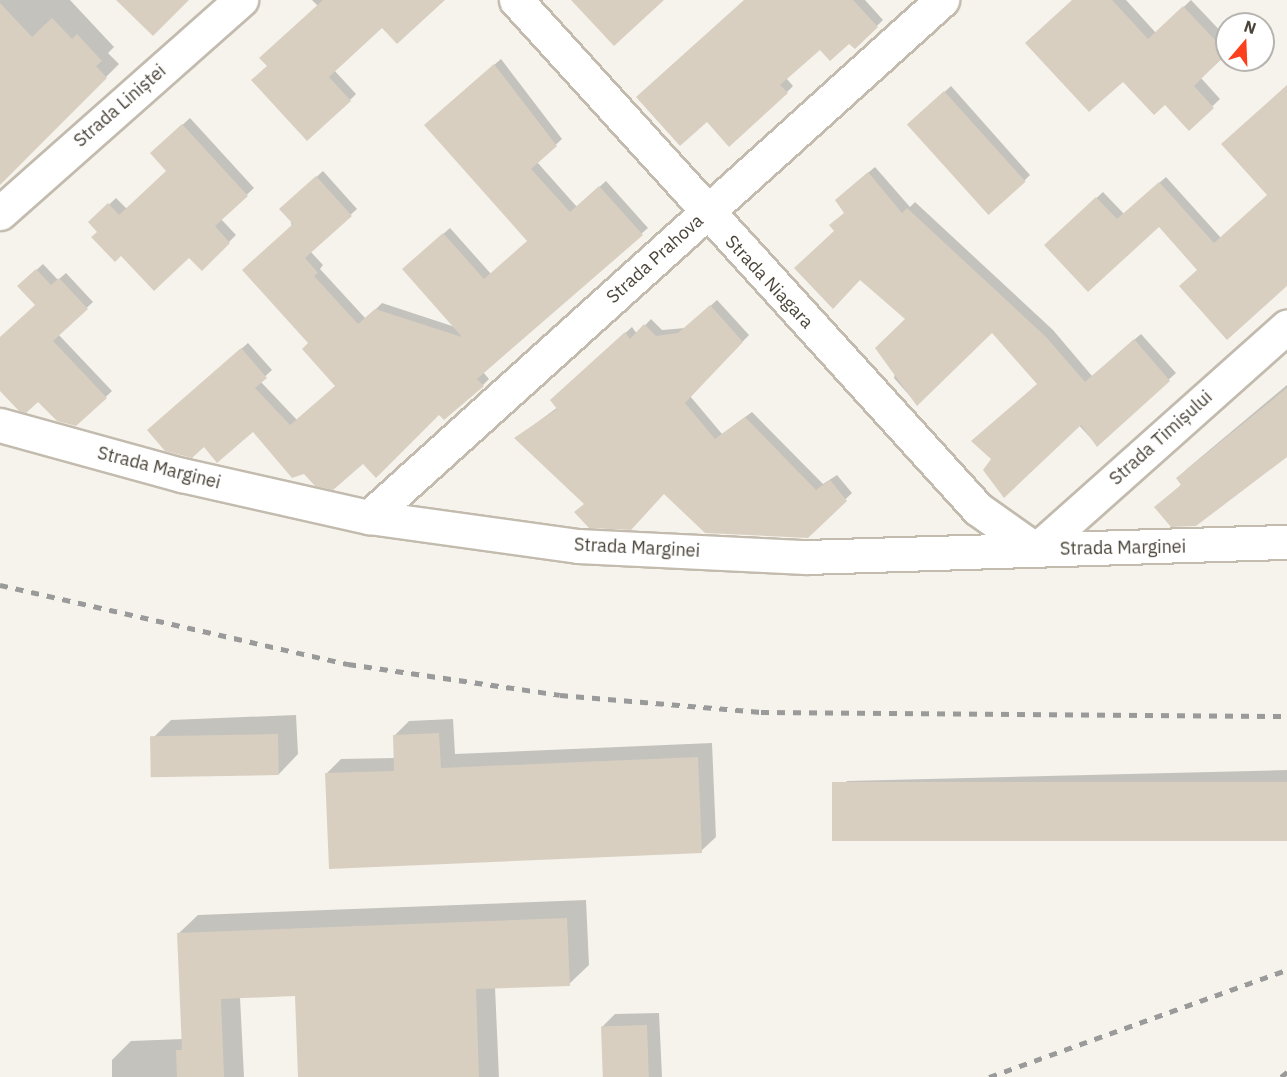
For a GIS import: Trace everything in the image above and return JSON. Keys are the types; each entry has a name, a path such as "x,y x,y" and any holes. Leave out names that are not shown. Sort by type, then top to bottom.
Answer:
{"street":[{"name":"Strada Liniștei","path":"0,213 241,0"},
{"name":"Strada Niagara","path":"516,0 705,213 978,509 1036,550"},
{"name":"Strada Prahova","path":"369,517 942,0"},
{"name":"Strada Timișului","path":"1036,550 1287,326"},
{"name":"Strada Marginei","path":"0,425 182,475 369,517 578,546 789,557 1287,542"}],"building":[{"path":"116,0 189,0 153,36"},
{"path":"323,0 445,0 397,44 382,28 329,77 351,101 307,141 251,80 267,66 259,58"},
{"path":"571,0 664,0 614,46"},
{"path":"744,0 853,0 878,27 855,49 849,44 830,61 820,50 780,85 788,93 729,147 707,122 680,146 636,97"},
{"path":"1072,0 1112,0 1148,39 1183,6 1215,40 1215,65 1194,86 1214,108 1189,131 1165,105 1154,115 1123,82 1089,112 1025,43"},
{"path":"0,3 32,37 52,18 72,39 77,34 102,61 96,66 107,78 0,185"},
{"path":"494,64 557,146 531,169 570,212 599,186 643,235 477,379 484,386 444,420 439,415 376,478 363,464 333,490 315,486 304,474 292,478 253,432 217,463 204,447 192,458 165,451 147,430 241,348 267,378 255,388 290,425 335,386 302,349 308,343 242,270 293,224 279,209 316,176 352,216 305,258 318,273 314,276 358,324 375,309 462,337 402,269 443,233 484,279 527,241 424,125"},
{"path":"1287,85 1287,286 1227,340 1179,286 1197,270 1159,227 1088,292 1044,245 1096,197 1117,219 1159,182 1214,243 1267,195 1221,144"},
{"path":"944,91 1026,182 988,215 907,124"},
{"path":"182,124 248,196 215,226 230,243 202,271 189,258 154,291 121,256 115,262 91,237 97,232 88,222 108,203 119,215 166,171 150,153"},
{"path":"868,172 902,213 907,208 1046,337 1085,382 1134,339 1170,381 1097,447 1081,425 1004,498 983,470 991,459 971,441 1037,384 992,333 917,406 875,348 905,319 860,280 833,309 794,268 834,231 829,225 844,213 835,200"},
{"path":"36,269 51,285 59,278 88,309 53,341 107,398 76,426 57,421 38,402 26,413 19,411 0,391 0,337 35,305 17,286"},
{"path":"710,305 743,342 685,403 715,439 745,417 816,490 830,480 847,501 808,538 705,533 664,494 631,530 589,528 574,512 584,504 514,438 557,409 550,400 625,332 630,339 644,324 656,336 678,333"},
{"path":"1287,388 1287,457 1196,526 1171,527 1154,507 1181,485 1176,478"},
{"path":"439,733 441,768 698,757 702,853 329,869 325,773 394,771 393,735"},
{"path":"278,734 279,775 151,777 150,736"},
{"path":"832,782 1287,782 1287,841 832,841"},
{"path":"567,918 570,986 476,989 479,1077 298,1077 295,996 221,999 224,1077 177,1077 176,1050 182,1050 177,933"},
{"path":"647,1025 649,1077 603,1077 601,1027"}],"railway":[{"path":"0,585 348,664 560,695 761,712 1287,716"},
{"path":"989,1077 1287,970"},
{"path":"1281,1077 1287,1072"}]}
